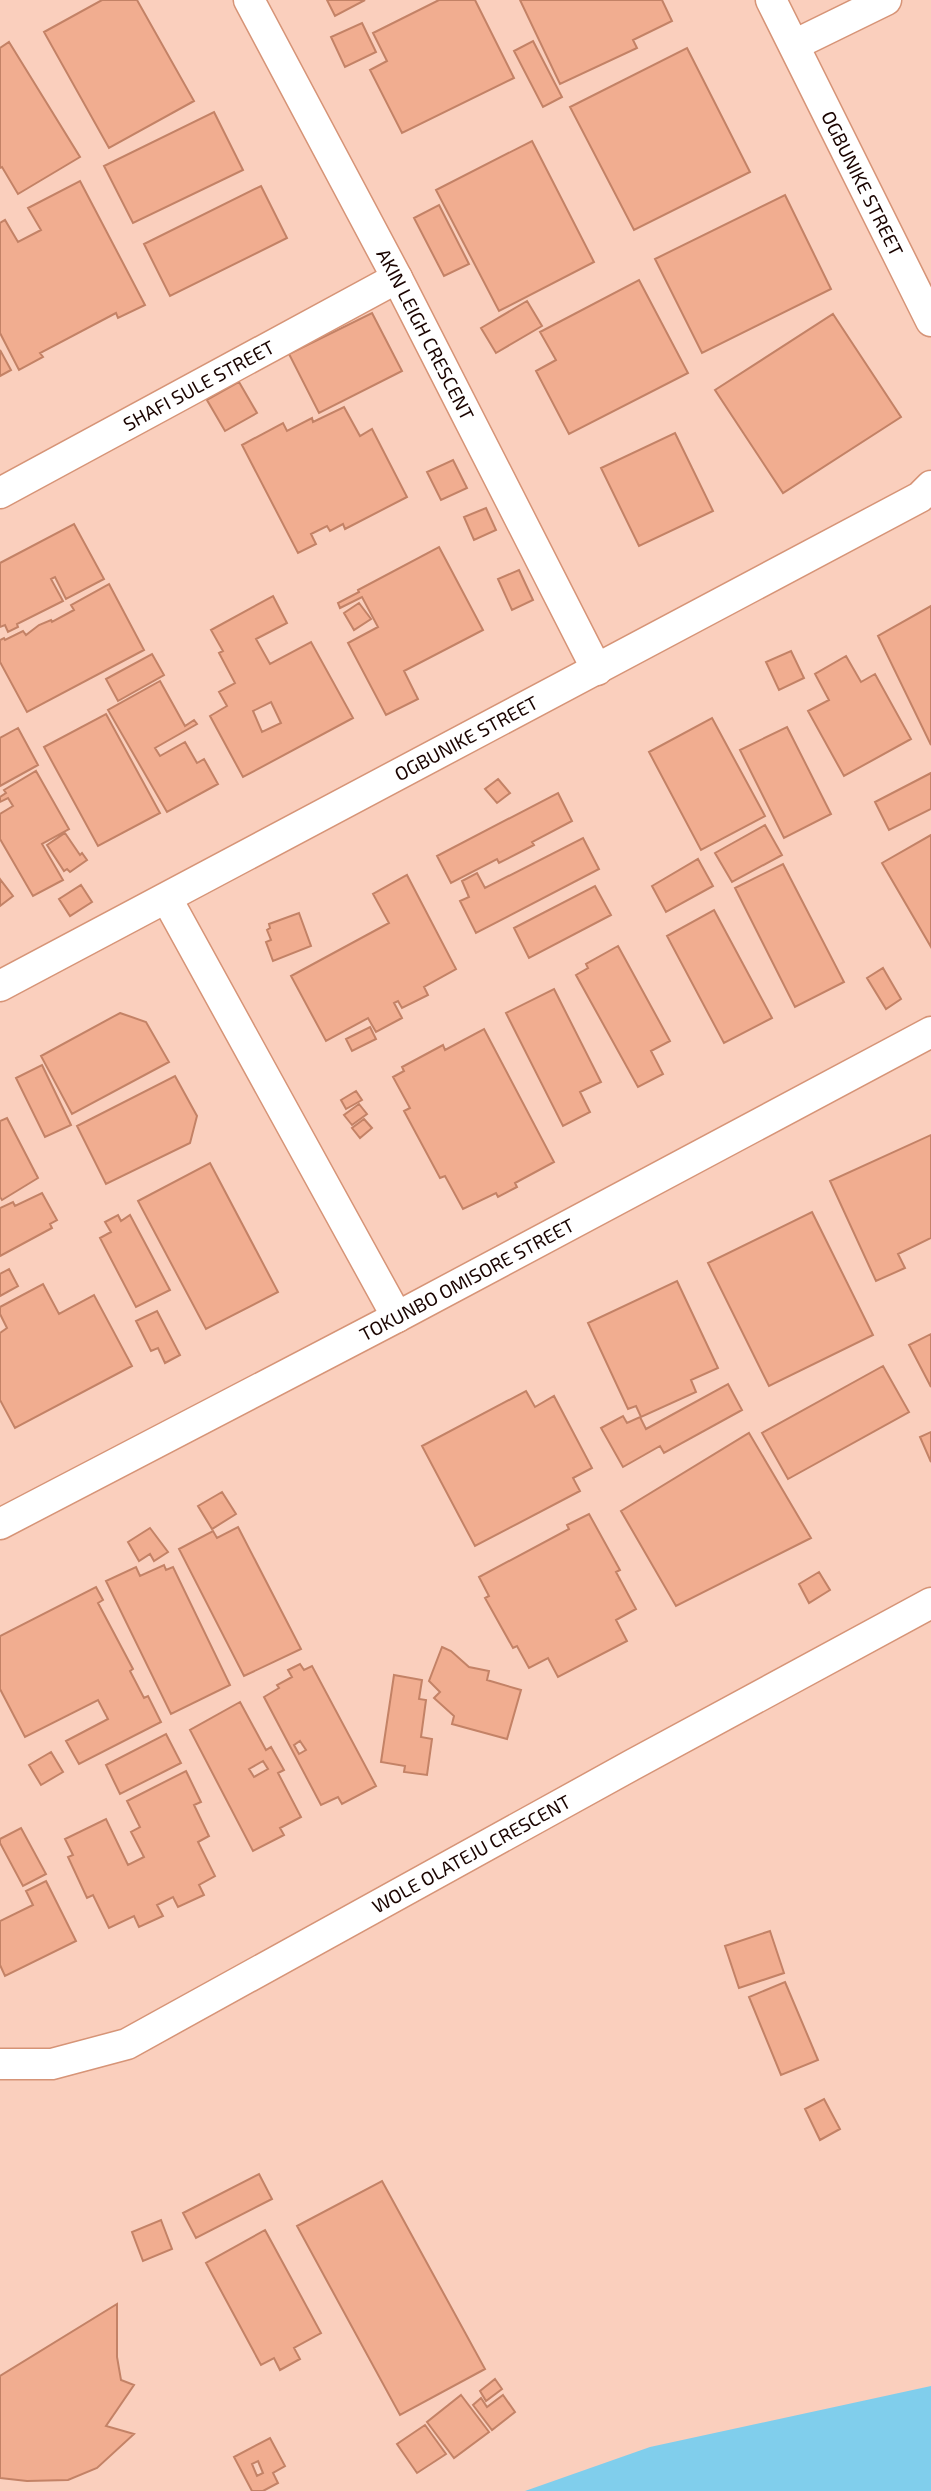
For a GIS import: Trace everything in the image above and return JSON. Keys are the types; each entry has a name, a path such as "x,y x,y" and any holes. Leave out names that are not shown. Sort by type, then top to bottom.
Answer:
{"street":[{"name":"AKIN LEIGH CRESCENT","path":"249,0 397,278 597,670"},
{"name":"OGBUNIKE STREET","path":"771,0 931,321"},
{"path":"794,45 886,0"},
{"name":"SHAFI SULE STREET","path":"0,493 397,278"},
{"name":"OGBUNIKE STREET","path":"0,986 920,497 931,486"},
{"path":"167,899 397,1317"},
{"name":"TOKUNBO OMISORE STREET","path":"0,1524 397,1317 931,1032"},
{"name":"WOLE OLATEJU CRESCENT","path":"0,2064 52,2064 127,2044 931,1603"}],"water":[{"path":"931,2386 931,2491 525,2491 650,2447"}],"building":[{"path":"102,0 137,0 194,101 109,148 44,32"},
{"path":"327,0 365,0 335,16"},
{"path":"439,0 475,0 514,78 402,133 370,70 387,61 373,33"},
{"path":"520,0 662,0 672,21 633,40 637,48 560,84"},
{"path":"362,23 376,52 345,67 331,37"},
{"path":"533,41 562,97 543,107 514,51"},
{"path":"9,42 80,157 18,194 2,167 0,168 0,48"},
{"path":"687,48 750,172 634,230 570,107"},
{"path":"214,112 243,170 133,223 104,166"},
{"path":"532,141 594,262 499,311 436,190"},
{"path":"80,181 145,305 118,318 116,313 40,353 43,357 19,370 0,333 0,223 5,220 18,242 41,230 28,208"},
{"path":"261,186 287,238 170,296 144,244"},
{"path":"785,195 831,289 702,353 655,259"},
{"path":"439,205 469,264 444,276 414,218"},
{"path":"639,280 688,373 569,434 536,371 556,360 540,332"},
{"path":"527,301 542,326 496,353 481,328"},
{"path":"372,313 402,371 319,413 289,354"},
{"path":"833,314 901,417 783,493 715,390"},
{"path":"0,350 11,370 0,376"},
{"path":"239,382 257,413 225,431 207,400"},
{"path":"344,407 360,436 372,429 407,497 345,529 343,524 330,531 327,526 311,534 316,544 298,553 242,445 283,423 287,431 312,418 313,422"},
{"path":"675,433 713,511 639,546 601,468"},
{"path":"453,460 467,488 441,500 427,472"},
{"path":"486,508 496,530 474,540 464,517"},
{"path":"74,524 104,579 66,599 55,577 51,579 63,601 17,624 18,627 8,632 5,625 0,627 0,563"},
{"path":"439,547 483,630 404,671 418,699 386,715 348,643 378,627 362,597 340,608 338,603"},
{"path":"519,570 533,600 512,610 498,579"},
{"path":"109,584 144,650 27,712 0,662 0,640 23,631 26,635 39,625 51,620 52,622 74,610 71,605"},
{"path":"273,596 287,623 256,639 270,664 311,642 353,718 243,777 210,716 227,706 219,692 235,683 219,653 223,651 211,630","holes":["271,702 281,723 262,732 253,711"]},
{"path":"359,603 371,619 354,630 344,613"},
{"path":"931,606 931,745 878,636"},
{"path":"791,651 804,678 779,690 766,662"},
{"path":"152,654 164,675 118,701 106,679"},
{"path":"846,656 861,682 875,674 911,739 844,776 808,711 829,700 815,674"},
{"path":"160,681 185,726 194,720 197,724 155,748 160,756 185,742 197,763 204,759 218,784 167,812 108,710"},
{"path":"106,714 160,813 98,846 44,747"},
{"path":"712,718 765,816 701,850 649,752"},
{"path":"787,727 831,814 784,838 740,750"},
{"path":"18,728 38,765 0,786 0,738"},
{"path":"36,771 69,829 42,844 63,880 33,896 0,839 0,814 13,806 8,798 0,802 0,797 6,793 4,790"},
{"path":"931,773 931,809 889,830 875,802"},
{"path":"498,779 510,793 497,803 485,789"},
{"path":"558,793 572,821 499,863 497,859 451,883 437,856"},
{"path":"765,825 782,855 732,882 715,853"},
{"path":"65,833 80,855 82,853 87,860 70,872 67,869 64,871 47,845"},
{"path":"931,835 931,947 882,863"},
{"path":"583,838 599,869 476,933 460,901 469,897 462,881 477,873 485,888"},
{"path":"698,859 713,886 666,912 652,886"},
{"path":"783,864 844,982 795,1007 735,888"},
{"path":"407,875 456,969 424,987 428,995 402,1008 398,1001 394,1003 402,1018 376,1032 368,1018 326,1041 291,976 389,923 373,894"},
{"path":"0,879 13,896 0,906"},
{"path":"81,885 92,902 70,916 59,899"},
{"path":"595,886 611,915 529,958 514,928"},
{"path":"714,910 772,1018 724,1043 667,936"},
{"path":"299,913 311,946 273,961 266,942 271,940 267,930 270,928 269,924"},
{"path":"618,946 670,1041 651,1051 663,1074 638,1087 576,975 588,968 586,964"},
{"path":"883,968 901,999 886,1009 867,978"},
{"path":"554,989 601,1082 580,1092 590,1112 563,1126 506,1013"},
{"path":"120,1013 146,1022 169,1062 72,1114 41,1056"},
{"path":"370,1027 376,1039 352,1051 346,1039"},
{"path":"484,1029 554,1162 515,1183 517,1187 498,1197 496,1193 463,1209 445,1176 440,1178 404,1111 410,1108 393,1077 404,1071 402,1067 443,1045 445,1050"},
{"path":"42,1065 71,1125 45,1137 16,1078"},
{"path":"175,1076 197,1116 190,1143 106,1184 77,1126"},
{"path":"356,1091 362,1100 346,1109 341,1100"},
{"path":"359,1104 367,1114 352,1125 344,1115"},
{"path":"7,1118 38,1178 2,1200 0,1121"},
{"path":"364,1119 372,1128 360,1138 352,1128"},
{"path":"931,1135 931,1238 898,1254 905,1268 876,1281 830,1181"},
{"path":"210,1163 278,1292 206,1329 138,1201"},
{"path":"42,1193 57,1220 50,1224 52,1228 0,1256 0,1208 13,1202 15,1206"},
{"path":"812,1212 873,1335 769,1386 708,1263"},
{"path":"118,1215 121,1221 130,1215 170,1290 136,1307 100,1238 111,1232 105,1222"},
{"path":"9,1269 18,1286 0,1296 0,1274"},
{"path":"677,1281 718,1368 691,1380 696,1392 641,1417 636,1406 628,1409 588,1323"},
{"path":"43,1284 59,1314 94,1295 132,1366 15,1428 0,1400 0,1333 7,1328 0,1314 0,1307"},
{"path":"157,1311 180,1355 165,1363 158,1348 151,1351 136,1321"},
{"path":"931,1334 931,1387 909,1345"},
{"path":"883,1366 909,1412 788,1479 762,1433"},
{"path":"728,1384 742,1410 664,1453 660,1446 623,1467 601,1428 623,1416 627,1423 640,1417 646,1429"},
{"path":"526,1391 535,1407 554,1396 592,1468 573,1478 580,1491 475,1546 422,1446"},
{"path":"931,1432 931,1462 920,1437"},
{"path":"749,1433 811,1538 676,1606 621,1511"},
{"path":"222,1492 236,1514 212,1529 198,1506"},
{"path":"589,1514 620,1570 616,1572 636,1609 616,1620 627,1641 558,1677 548,1658 529,1668 517,1646 513,1648 485,1598 489,1596 479,1577 569,1529 567,1525"},
{"path":"238,1527 301,1649 244,1676 179,1549 213,1531 217,1538"},
{"path":"150,1528 168,1552 154,1561 150,1554 139,1561 128,1542"},
{"path":"164,1565 166,1570 173,1567 230,1685 171,1714 106,1581 136,1567 140,1576"},
{"path":"819,1572 830,1590 809,1603 799,1584"},
{"path":"96,1587 103,1600 98,1603 133,1669 130,1671 144,1698 148,1696 161,1722 79,1764 66,1741 108,1719 98,1700 25,1737 0,1689 0,1636"},
{"path":"442,1647 451,1651 469,1667 489,1671 487,1680 521,1690 507,1739 452,1724 454,1716 434,1698 440,1692 429,1681"},
{"path":"300,1664 304,1670 312,1666 376,1786 342,1804 338,1797 321,1805 264,1697 279,1688 277,1685 292,1677 288,1670","holes":["300,1741 306,1750 299,1754 294,1745"]},
{"path":"394,1675 422,1680 419,1699 426,1700 421,1737 432,1739 427,1775 404,1772 405,1766 381,1762"},
{"path":"240,1702 266,1750 271,1747 284,1770 278,1773 301,1817 280,1828 284,1835 253,1851 190,1730","holes":["263,1761 268,1769 254,1777 249,1769"]},
{"path":"166,1734 181,1763 120,1794 106,1765"},
{"path":"51,1752 63,1772 41,1785 29,1765"},
{"path":"186,1771 201,1802 194,1805 209,1836 198,1842 215,1876 199,1885 204,1895 178,1907 173,1897 157,1905 163,1916 139,1927 134,1916 109,1928 93,1895 87,1898 68,1857 73,1855 65,1839 106,1819 128,1865 144,1857 131,1832 140,1827 127,1801"},
{"path":"21,1828 46,1874 23,1886 0,1843 0,1839"},
{"path":"46,1881 76,1941 5,1976 0,1965 0,1921 33,1905 26,1891"},
{"path":"770,1931 784,1973 739,1988 725,1946"},
{"path":"785,1982 818,2060 781,2075 749,1997"},
{"path":"824,2099 840,2129 820,2140 805,2109"},
{"path":"259,2174 272,2199 196,2238 183,2213"},
{"path":"382,2181 485,2369 400,2415 297,2226"},
{"path":"161,2220 172,2249 143,2261 132,2232"},
{"path":"265,2230 321,2333 294,2348 300,2359 280,2370 274,2358 261,2365 206,2263"},
{"path":"117,2304 117,2357 121,2380 134,2385 106,2426 134,2434 97,2468 68,2480 27,2481 0,2478 0,2376"},
{"path":"495,2379 502,2389 486,2401 480,2391"},
{"path":"461,2395 489,2432 454,2458 427,2422"},
{"path":"503,2395 515,2412 492,2430 473,2405 481,2398 487,2407"},
{"path":"425,2425 446,2454 417,2473 397,2444"},
{"path":"270,2438 285,2466 273,2473 278,2483 263,2491 252,2491 234,2457","holes":["258,2461 263,2473 257,2476 252,2464"]}]}
